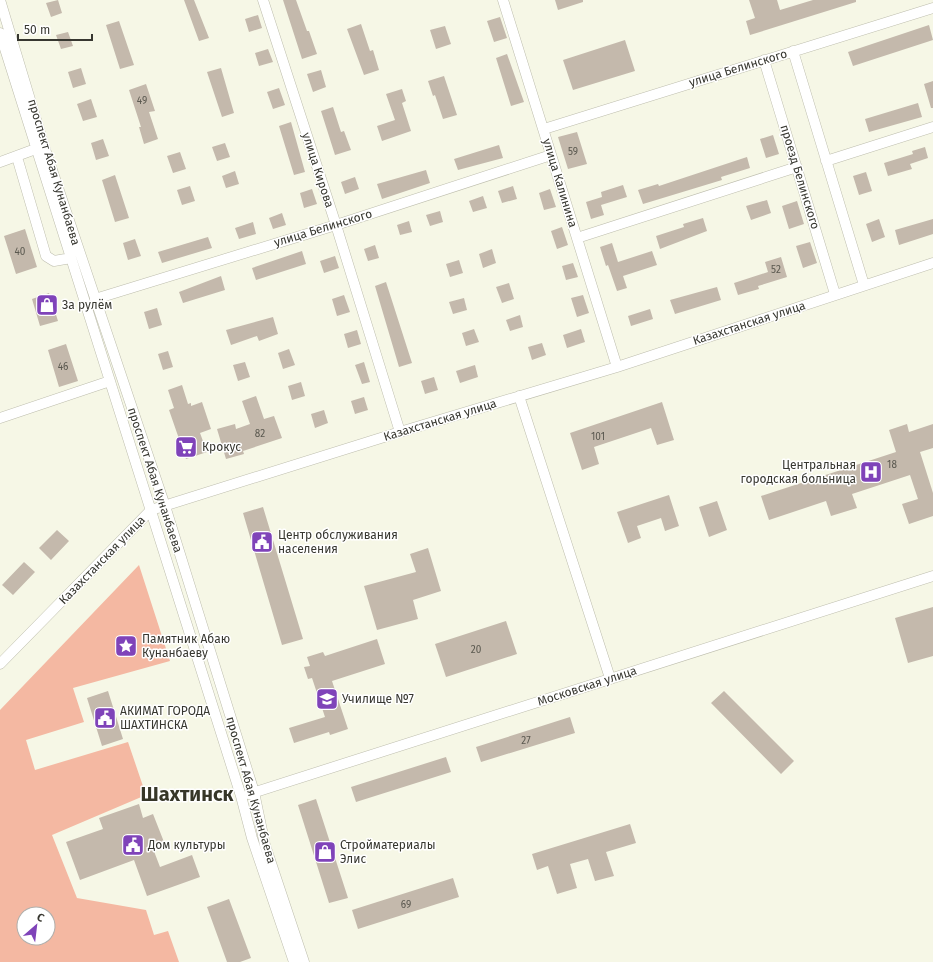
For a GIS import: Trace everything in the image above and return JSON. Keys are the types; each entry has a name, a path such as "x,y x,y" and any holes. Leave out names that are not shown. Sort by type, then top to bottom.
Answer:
{"street":[{"name":"проспект Абая Кунанбаева","path":"0,0 71,258 241,796 252,838 294,962"},
{"name":"улица Кирова","path":"263,0 336,225 400,432"},
{"name":"улица Калинина","path":"503,0 617,367"},
{"name":"улица Белинского","path":"544,129 933,8"},
{"name":"проспект Абая Кунанбаева","path":"0,34 95,299 165,506 254,792 265,845 304,962"},
{"path":"793,51 864,285"},
{"name":"проезд Белинского","path":"764,60 835,294"},
{"path":"826,161 933,127"},
{"path":"0,162 41,148"},
{"name":"улица Белинского","path":"95,299 336,225 551,155"},
{"path":"17,156 46,256 54,261 71,258"},
{"path":"577,238 797,168"},
{"name":"Казахстанская улица","path":"0,664 151,510 400,432 617,367 933,263"},
{"path":"0,418 110,381"},
{"path":"519,396 610,678"},
{"name":"Московская улица","path":"241,796 933,576"}],"shaded area":[{"path":"139,565 170,661 73,688 84,722 26,740 35,770 128,742 146,795 52,835 77,898 146,910 154,935 168,931 179,962 0,962 0,710"}],"building":[{"path":"58,0 62,13 51,17 46,3"},
{"path":"184,0 194,0 209,38 199,41"},
{"path":"283,0 296,0 317,54 302,59"},
{"path":"555,0 583,0 583,2 558,10"},
{"path":"749,0 777,0 780,10 813,0 856,0 856,2 750,35 746,21 755,18"},
{"path":"258,15 262,28 249,32 245,19"},
{"path":"500,17 507,38 494,42 487,21"},
{"path":"119,21 134,65 120,69 106,25"},
{"path":"361,24 370,51 373,50 379,70 364,75 347,29"},
{"path":"929,25 933,40 853,66 848,52"},
{"path":"445,26 451,44 436,49 430,30"},
{"path":"68,32 73,46 61,49 56,35"},
{"path":"625,40 635,71 573,90 563,60"},
{"path":"268,49 273,62 259,66 255,53"},
{"path":"507,54 524,102 511,106 496,58"},
{"path":"81,68 86,84 73,88 68,72"},
{"path":"221,68 234,113 222,117 207,72"},
{"path":"321,70 326,87 313,92 307,74"},
{"path":"444,76 457,115 443,119 435,95 433,96 428,81"},
{"path":"933,81 933,108 931,108 924,84"},
{"path":"146,84 155,111 149,112 158,139 144,144 139,127 141,127 129,90"},
{"path":"279,88 285,105 273,109 267,92"},
{"path":"402,89 406,101 402,103 411,131 382,141 377,126 395,120 386,94"},
{"path":"91,99 97,117 83,121 77,104"},
{"path":"918,103 922,117 869,132 865,119"},
{"path":"333,107 341,132 344,131 351,150 335,155 321,111"},
{"path":"291,122 305,172 294,175 279,126"},
{"path":"577,132 587,164 568,169 558,137"},
{"path":"773,135 779,154 766,158 760,139"},
{"path":"103,139 109,156 96,160 91,143"},
{"path":"225,143 230,157 217,161 212,147"},
{"path":"499,145 503,158 458,170 454,159"},
{"path":"925,147 928,158 910,164 912,169 888,176 884,163 913,154 912,151"},
{"path":"180,152 186,169 173,173 167,156"},
{"path":"747,157 750,168 721,177 722,180 643,204 638,190 658,184 659,186"},
{"path":"426,170 430,183 382,199 377,184"},
{"path":"235,171 239,184 226,188 222,176"},
{"path":"866,172 872,191 859,195 853,176"},
{"path":"115,175 129,218 115,222 102,180"},
{"path":"355,177 359,189 345,194 341,182"},
{"path":"623,185 627,197 601,205 604,215 591,219 586,202 602,197 601,192"},
{"path":"190,186 195,201 182,205 177,190"},
{"path":"513,186 517,199 502,203 498,191"},
{"path":"312,189 317,204 304,208 300,193"},
{"path":"550,189 556,207 544,210 539,193"},
{"path":"483,196 487,208 473,212 469,201"},
{"path":"767,200 771,213 751,220 746,206"},
{"path":"797,201 804,224 789,229 782,206"},
{"path":"440,211 443,222 430,226 426,215"},
{"path":"282,213 286,225 273,229 269,218"},
{"path":"703,218 707,231 660,249 656,236 684,227 683,224"},
{"path":"879,219 885,237 872,242 866,224"},
{"path":"933,219 933,234 899,245 895,230"},
{"path":"409,221 412,232 400,235 397,225"},
{"path":"253,222 256,234 239,239 235,228"},
{"path":"562,227 568,245 557,249 551,231"},
{"path":"25,229 37,267 16,274 4,236"},
{"path":"208,237 212,248 162,263 158,252"},
{"path":"135,239 141,256 128,260 123,243"},
{"path":"810,242 817,263 803,268 796,246"},
{"path":"612,243 618,262 652,251 657,265 623,276 627,288 617,291 608,265 606,266 600,247"},
{"path":"375,245 379,258 368,261 364,249"},
{"path":"492,249 496,263 483,268 479,254"},
{"path":"302,251 306,264 256,280 252,268"},
{"path":"335,256 339,268 324,273 320,261"},
{"path":"781,257 787,277 758,286 759,289 738,295 734,283 768,272 765,262"},
{"path":"459,260 463,273 450,277 446,264"},
{"path":"573,263 578,277 566,280 562,266"},
{"path":"221,276 225,290 183,303 179,292"},
{"path":"386,282 412,363 399,367 375,286"},
{"path":"509,283 514,299 502,303 496,287"},
{"path":"717,287 721,300 675,314 670,300"},
{"path":"49,293 58,321 40,326 32,299"},
{"path":"344,295 350,312 337,316 332,299"},
{"path":"583,295 589,313 577,317 571,298"},
{"path":"464,298 467,310 453,314 449,302"},
{"path":"157,308 162,325 149,329 144,312"},
{"path":"650,309 653,319 631,326 628,316"},
{"path":"520,315 523,327 510,331 506,320"},
{"path":"273,317 278,334 259,341 257,336 231,345 226,330"},
{"path":"474,329 479,342 466,346 462,333"},
{"path":"581,329 585,342 567,348 563,335"},
{"path":"357,330 361,344 348,348 344,334"},
{"path":"542,343 546,355 532,360 528,347"},
{"path":"66,344 78,381 59,387 48,350"},
{"path":"289,349 295,365 283,369 278,353"},
{"path":"168,351 173,367 163,370 158,354"},
{"path":"245,362 250,377 238,381 233,365"},
{"path":"364,362 370,382 362,384 355,365"},
{"path":"475,365 478,377 460,383 456,371"},
{"path":"434,377 438,390 425,394 421,381"},
{"path":"301,382 305,396 292,400 288,386"},
{"path":"182,385 188,404 191,403 191,406 202,402 211,429 200,433 207,452 186,459 169,410 174,408 168,390"},
{"path":"256,396 264,419 274,416 282,438 243,451 244,454 226,459 217,429 235,424 236,429 250,424 242,401"},
{"path":"364,397 368,410 355,414 351,401"},
{"path":"662,402 674,440 657,445 651,428 594,447 599,464 582,470 570,433"},
{"path":"324,410 328,423 315,428 311,414"},
{"path":"907,424 909,432 933,424 933,448 920,452 933,493 933,516 909,524 902,504 918,499 910,475 852,494 857,508 831,516 826,501 769,520 761,496 896,452 889,430"},
{"path":"669,495 679,526 665,531 661,518 637,526 641,538 628,543 617,512"},
{"path":"717,501 727,530 709,537 699,507"},
{"path":"263,507 303,639 282,645 243,513"},
{"path":"57,530 69,541 51,560 39,548"},
{"path":"428,548 441,591 413,600 418,619 377,630 364,586 416,572 410,554"},
{"path":"24,562 35,572 13,595 2,585"},
{"path":"933,607 933,656 908,663 895,618"},
{"path":"506,621 517,654 446,677 435,644"},
{"path":"377,639 385,664 332,681 348,729 330,735 329,732 294,743 289,728 325,717 312,678 308,679 304,667 310,666 307,657 323,652 325,656"},
{"name":"АКИМАТ ГОРОДА ШАХТИНСКА","path":"108,691 123,739 102,746 87,698"},
{"path":"724,691 794,761 781,774 711,703"},
{"path":"570,717 575,733 481,762 476,747"},
{"path":"446,757 451,772 356,802 351,787"},
{"path":"316,799 348,898 329,903 298,805"},
{"path":"139,804 143,818 153,814 164,842 152,846 160,867 192,855 200,877 147,896 134,860 80,880 66,842 103,829 99,818"},
{"path":"630,824 636,843 606,852 614,876 595,881 588,859 570,864 577,888 557,894 548,866 537,870 532,854"},
{"path":"453,878 459,897 358,929 352,910"},
{"path":"229,899 251,958 240,962 227,962 207,907"}],"place":[{"name":"За рулём","path":"47,305"},
{"name":"Крокус","path":"186,447"},
{"name":"Центральная городская больница","path":"871,472"},
{"name":"Центр обслуживания населения","path":"262,542"},
{"name":"Памятник Абаю Кунанбаеву","path":"126,646"},
{"name":"Училище №7","path":"327,699"},
{"name":"АКИМАТ ГОРОДА ШАХТИНСКА","path":"105,718"},
{"name":"Дом культуры","path":"133,845"},
{"name":"Стройматериалы Элис","path":"325,852"}],"district":[{"name":"Шахтинск","path":"187,794"}]}
